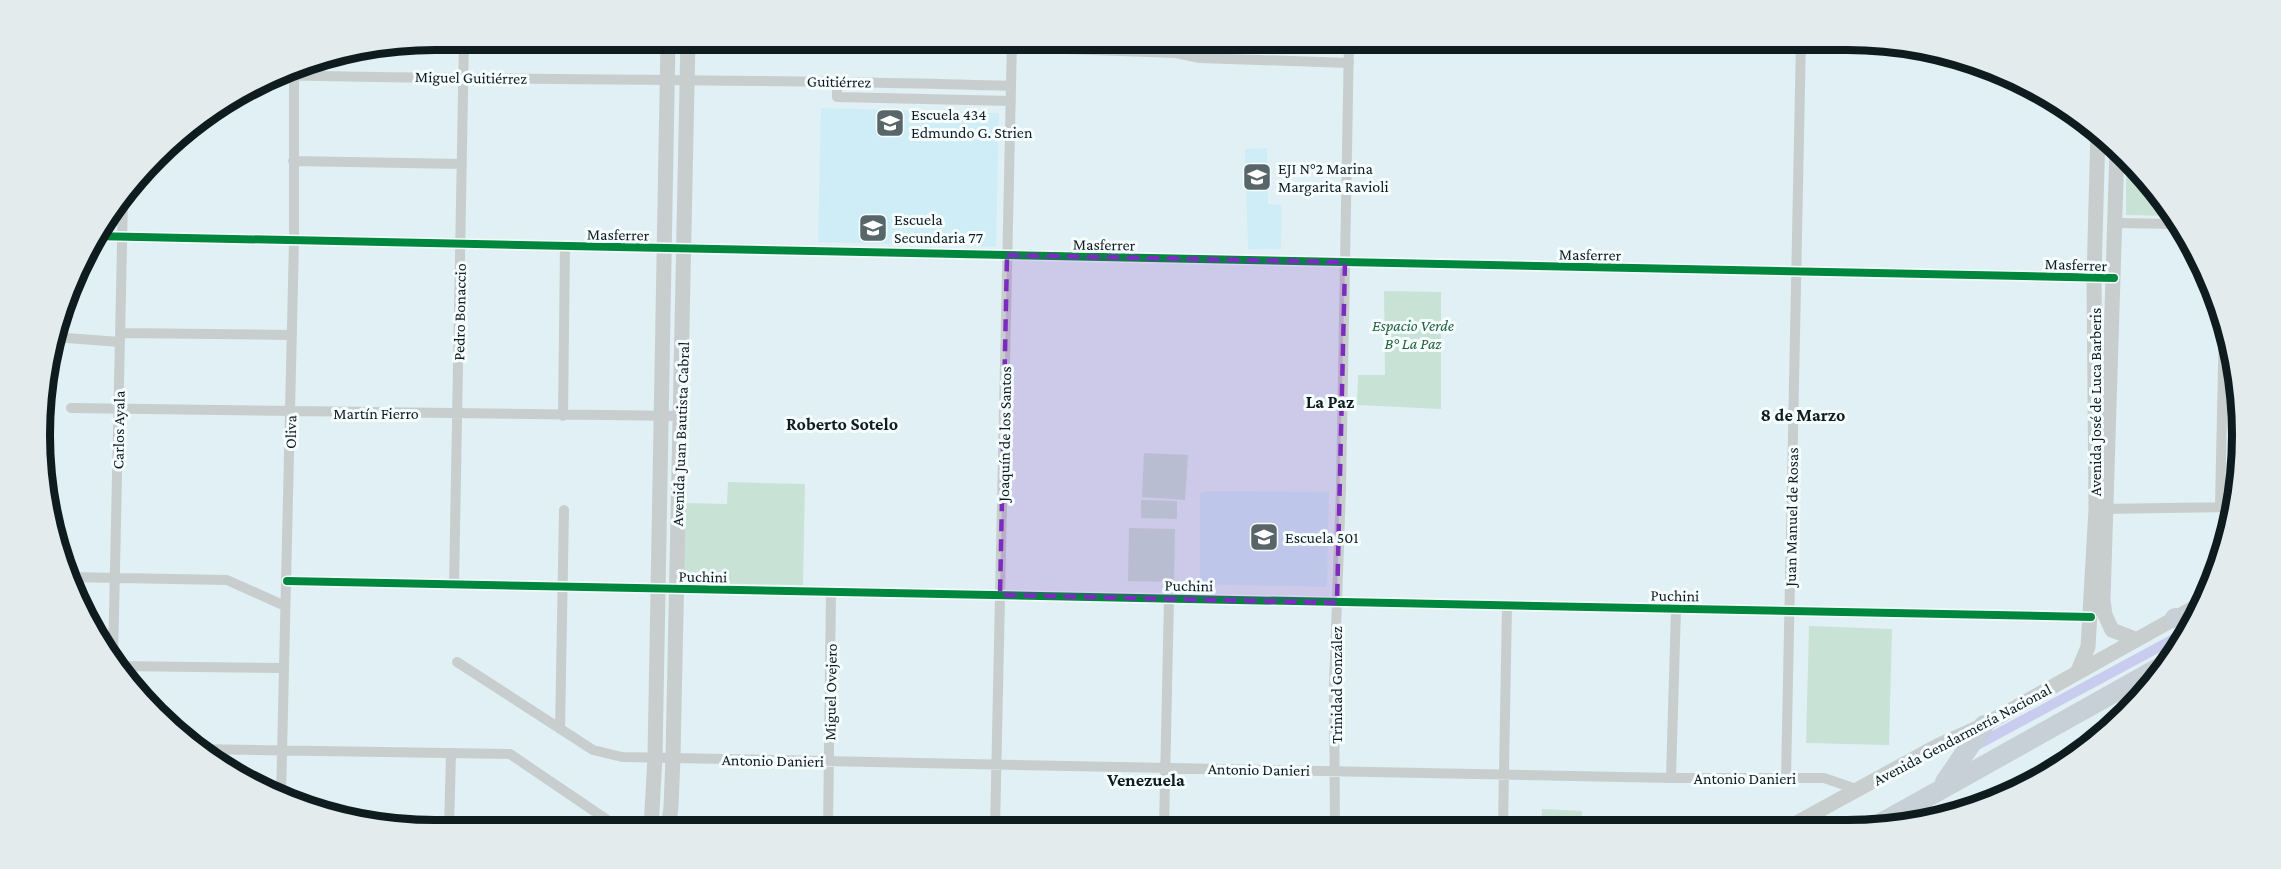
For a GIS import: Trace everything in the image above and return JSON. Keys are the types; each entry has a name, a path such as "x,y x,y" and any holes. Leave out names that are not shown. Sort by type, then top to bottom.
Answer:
{"highway":[{"path":"1891,817 2148,673"},
{"path":"1941,787 1984,725"},
{"path":"1903,815 1908,806"}],"main road":[{"name":"Avenida Juan Bautista Cabral","path":"652,820 655,757 668,50"},
{"name":"Avenida Juan Bautista Cabral","path":"673,820 676,588 686,249 688,50"},
{"name":"Avenida José de Luca Barberis","path":"2098,143 2094,278 2103,600 2105,615 2112,630 2134,639"},
{"name":"Avenida José de Luca Barberis","path":"2078,671 2088,646 2102,509 2114,279 2117,160"},
{"name":"Avenida Gendarmería Nacional","path":"1801,820 1856,789 1984,725 2134,639 2183,618"}],"street":[{"name":"Pedro Bonaccio","path":"454,585 463,50"},
{"name":"Joaquín de los Santos","path":"995,820 1012,50"},
{"path":"1127,50 1176,53 1200,58 1349,63"},
{"name":"Trinidad González","path":"1335,820 1334,685 1349,50"},
{"name":"Juan Manuel de Rosas","path":"1786,778 1801,50"},
{"name":"Miguel Guitiérrez","path":"307,71 462,77 668,79"},
{"name":"Oliva","path":"281,787 294,240 294,76"},
{"name":"Guitiérrez","path":"668,79 837,80 1011,86"},
{"path":"837,80 837,98 1011,101"},
{"path":"293,161 462,164"},
{"name":"Carlos Ayala","path":"112,645 123,209"},
{"path":"2116,223 2169,224"},
{"name":"Masferrer","path":"104,236 2114,279"},
{"path":"563,416 565,246"},
{"path":"62,337 292,335"},
{"path":"2220,507 2223,356"},
{"name":"Martín Fierro","path":"70,408 681,416"},
{"path":"2102,509 2224,507"},
{"path":"560,729 564,510"},
{"path":"77,577 227,580 285,606"},
{"name":"Puchini","path":"287,581 2091,616"},
{"name":"Miguel Ovejero","path":"828,820 831,592"},
{"path":"1164,820 1169,598"},
{"path":"1503,820 1507,605"},
{"path":"1671,778 1676,608"},
{"name":"Antonio Danieri","path":"457,662 593,750 622,756 1671,778 1824,778 1856,789"},
{"path":"127,666 284,668"},
{"path":"212,748 510,754 607,820"},
{"path":"449,820 451,753"}],"highlighted area":[{"path":"1007,255 1345,262 1337,603 1000,595"}],"shaded area":[{"path":"821,108 999,113 996,247 818,242"},
{"name":"EJI N°2 Marina Margarita Ravioli","path":"1267,148 1268,204 1282,205 1281,249 1248,249 1245,149"},
{"name":"Escuela 501","path":"1206,491 1329,492 1327,587 1205,584 1200,580 1200,494"}],"green space":[{"path":"2126,170 2163,216 2126,215"},
{"name":"Espacio Verde B° La Paz","path":"1384,291 1441,292 1441,409 1357,405 1358,375 1385,375"},
{"path":"1144,453 1188,455 1185,500 1142,497"},
{"path":"728,482 805,484 803,585 683,583 685,503 727,504"},
{"path":"1141,500 1177,501 1177,519 1141,518"},
{"path":"1129,528 1175,529 1174,582 1128,581"},
{"path":"1809,626 1892,629 1889,745 1806,743"},
{"path":"1542,809 1582,811 1581,820 1541,820"}],"waterway":[{"path":"1975,746 2172,640"}],"cycle path":[{"path":"105,236 2114,278"},
{"path":"287,581 2091,617"}],"place":[{"name":"Escuela 434 Edmundo G. Strien","path":"890,123"},
{"name":"EJI N°2 Marina Margarita Ravioli","path":"1257,177"},
{"name":"Escuela Secundaria 77","path":"873,228"},
{"name":"Escuela 501","path":"1264,537"}],"district":[{"name":"La Paz","path":"1330,402"},
{"name":"8 de Marzo","path":"1803,415"},
{"name":"Roberto Sotelo","path":"842,424"},
{"name":"Venezuela","path":"1146,780"}]}
